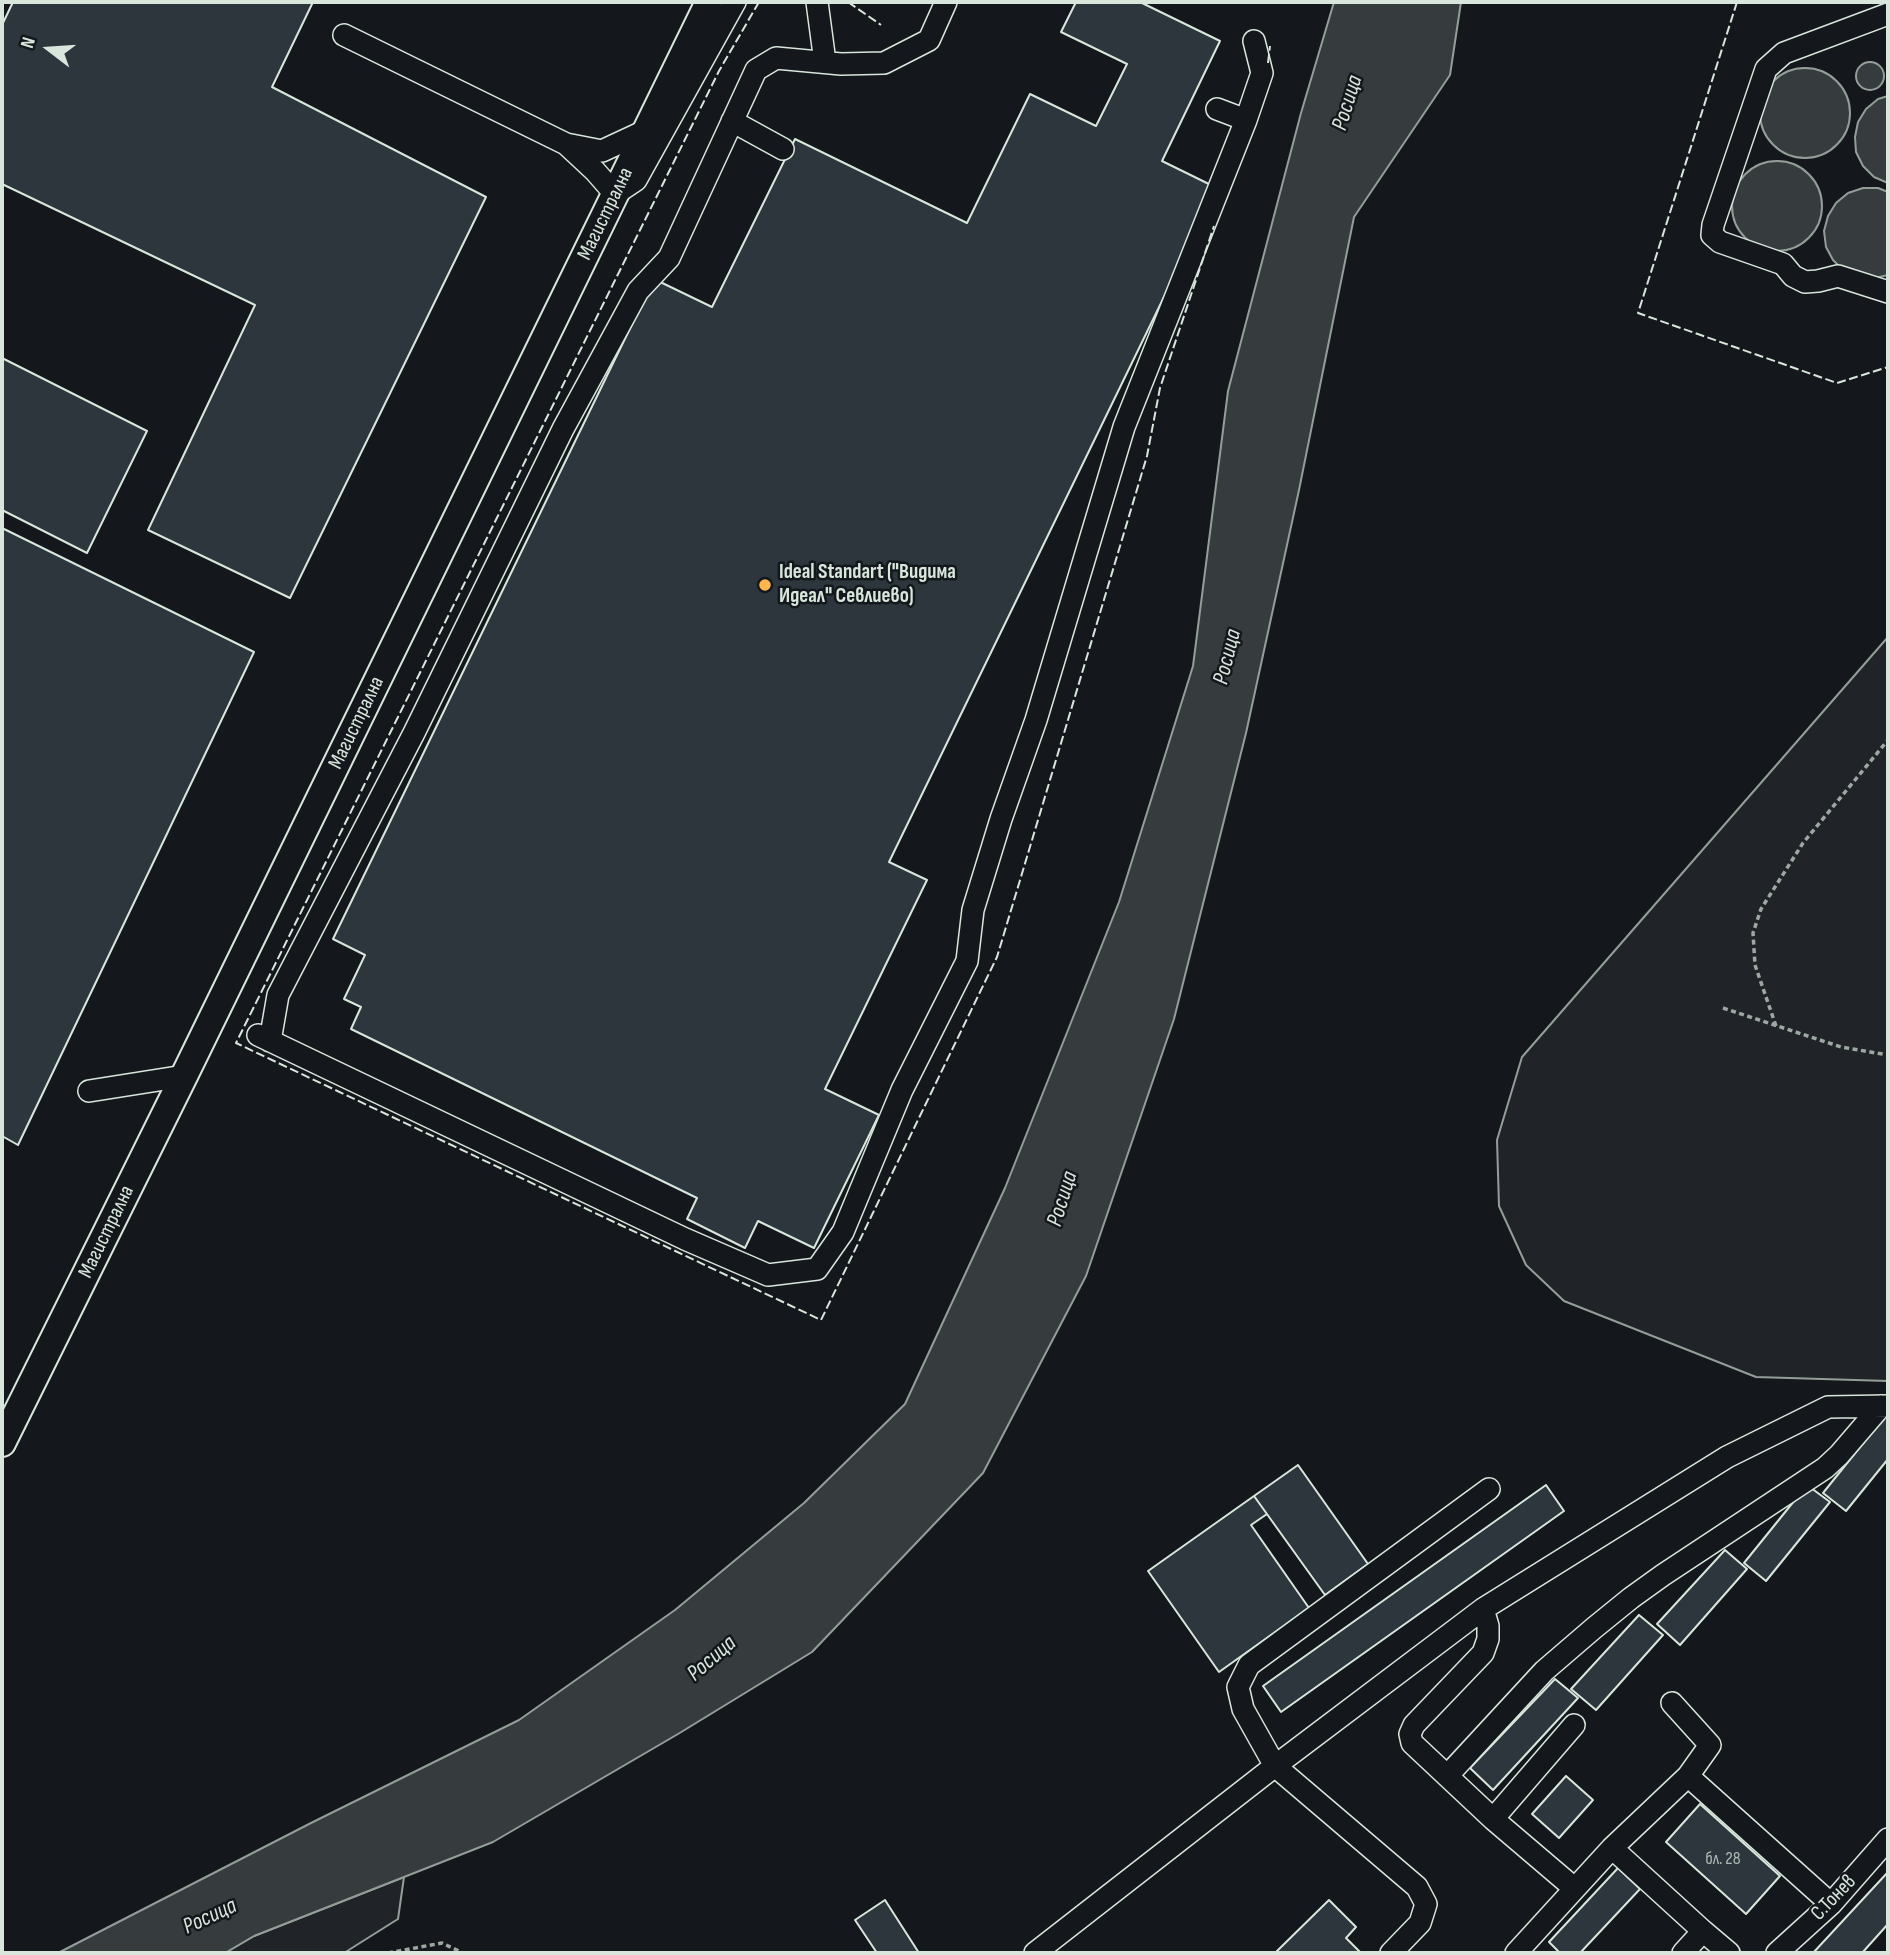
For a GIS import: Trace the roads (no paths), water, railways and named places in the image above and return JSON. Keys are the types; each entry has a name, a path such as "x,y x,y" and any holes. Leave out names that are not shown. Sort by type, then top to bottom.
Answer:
{"main road":[{"name":"Магистрална","path":"2,1443 709,2"}],"street":[{"path":"566,144 615,194 636,180 735,2"},
{"path":"817,2 825,62"},
{"path":"946,2 929,40 884,63 776,58 756,70 669,258 638,291 563,429 414,733 278,995 264,1038 685,1239 768,1275 817,1269 842,1232 902,1090 967,961 974,910 1001,819 1036,720 1124,427 1246,120 1262,73 1254,41"},
{"path":"1888,14 1784,53 1766,69 1713,225 1712,235 1720,242 1783,264 1793,276 1805,282 1838,276 1888,292"},
{"path":"344,35 566,144 603,151 645,131"},
{"path":"1217,109 1246,120"},
{"path":"732,121 783,149"},
{"path":"89,1091 184,1076"},
{"path":"1035,1953 1275,1766 1483,1609 1727,1457 1828,1407 1884,1406"},
{"path":"1447,1776 1544,1671 1594,1628 1663,1575 1825,1468 1884,1406"},
{"path":"1391,1953 1420,1923 1426,1904 1417,1887 1275,1766 1243,1709 1238,1687 1249,1665 1489,1489"},
{"path":"1483,1609 1488,1626 1488,1639 1483,1653 1414,1725 1410,1734 1412,1743 1493,1819 1574,1888"},
{"path":"1516,1953 1612,1848 1688,1776 1710,1745 1672,1703"},
{"path":"1493,1819 1574,1725"},
{"path":"1688,1776 1831,1904"},
{"name":"С.Тонев","path":"1777,1953 1831,1904 1888,1839"},
{"path":"1612,1848 1729,1953"},
{"path":"1683,1953 1703,1931"}],"water":[{"name":"Росица","path":"1334,2 1461,2 1450,75 1354,217 1246,733 1174,1019 1086,1276 983,1473 812,1652 493,1842 254,1936 225,1953 58,1953 519,1720 675,1610 804,1503 905,1404 1005,1188 1119,902 1193,666 1228,391 1301,113"},
{"path":"1870,62 1880,66 1884,76 1880,86 1870,90 1860,86 1856,76 1860,66"},
{"path":"1805,68 1822,71 1837,81 1847,96 1850,113 1847,130 1837,145 1822,155 1805,158 1788,155 1773,145 1763,130 1760,113 1763,96 1773,81 1788,71"},
{"path":"1888,96 1888,183 1874,177 1863,166 1856,152 1855,137 1858,122 1866,109 1878,99"},
{"path":"1777,161 1794,164 1809,174 1819,189 1822,206 1819,223 1809,238 1794,248 1777,251 1760,248 1745,238 1735,223 1732,206 1735,189 1745,174 1760,164"},
{"path":"1863,188 1878,188 1888,192 1888,275 1871,279 1844,271 1833,260 1826,247 1824,231 1828,216 1836,203 1848,193"}],"place":[{"name":"Ideal Standart (\"Видима Идеал\" Севлиево)","path":"765,585"}]}
